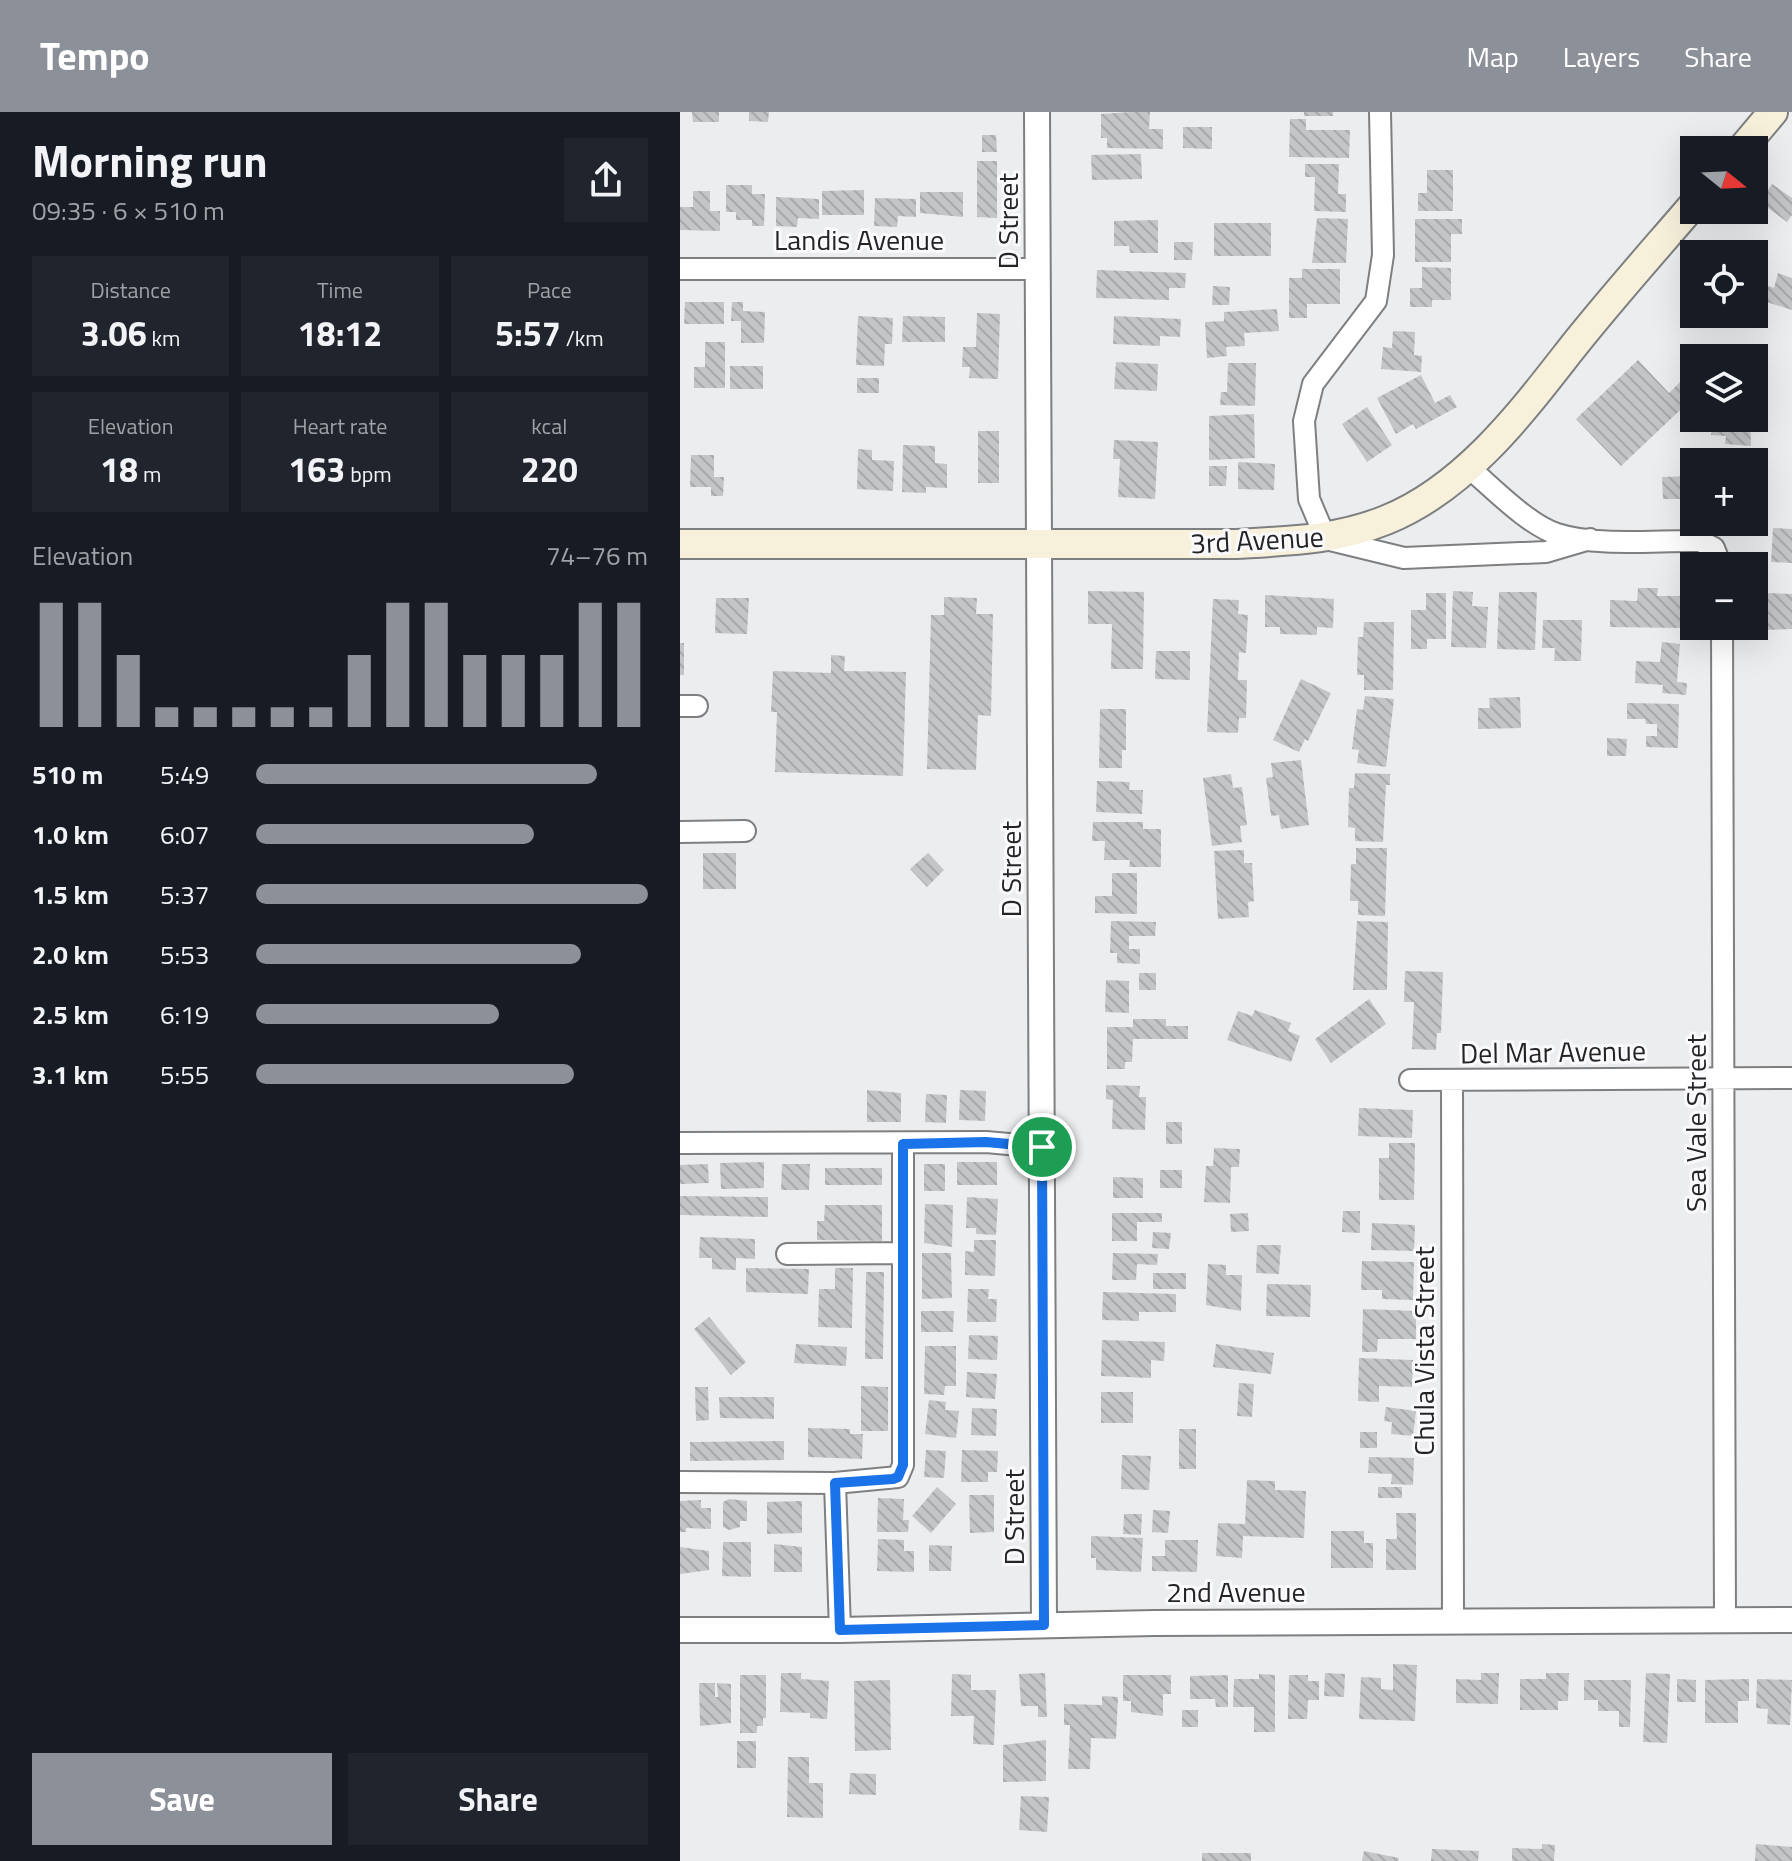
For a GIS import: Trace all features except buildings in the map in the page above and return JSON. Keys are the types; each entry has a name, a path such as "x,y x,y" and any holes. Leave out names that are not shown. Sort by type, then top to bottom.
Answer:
{"main road":[{"path":"1753,136 1773,112"},
{"name":"3rd Avenue","path":"680,544 1236,544 1326,539 1387,520 1468,467 1540,392 1568,353 1680,221"}],"street":[{"name":"D Street","path":"1037,112 1044,1625"},
{"path":"1380,112 1383,255 1376,301 1313,384 1304,421 1309,499 1326,539 1404,558 1546,552 1590,539"},
{"name":"Landis Avenue","path":"680,269 1038,269"},
{"path":"1468,467 1541,526 1557,534 1590,539 1700,541 1716,552"},
{"name":"Sea Vale Street","path":"1722,640 1725,1620"},
{"path":"680,832 745,831"},
{"name":"Del Mar Avenue","path":"1410,1080 1792,1078"},
{"name":"Chula Vista Street","path":"1452,1082 1453,1620"},
{"path":"680,1143 986,1142 1042,1147"},
{"path":"680,1482 835,1483 898,1477 903,1465 903,1144"},
{"path":"787,1254 903,1253"},
{"path":"835,1483 840,1630"},
{"name":"2nd Avenue","path":"680,1630 1453,1620 1792,1620"}],"route":[{"path":"986,1142 1042,1147 1044,1625 840,1630 835,1483 893,1479 898,1477 903,1465 903,1144 986,1142"}]}
